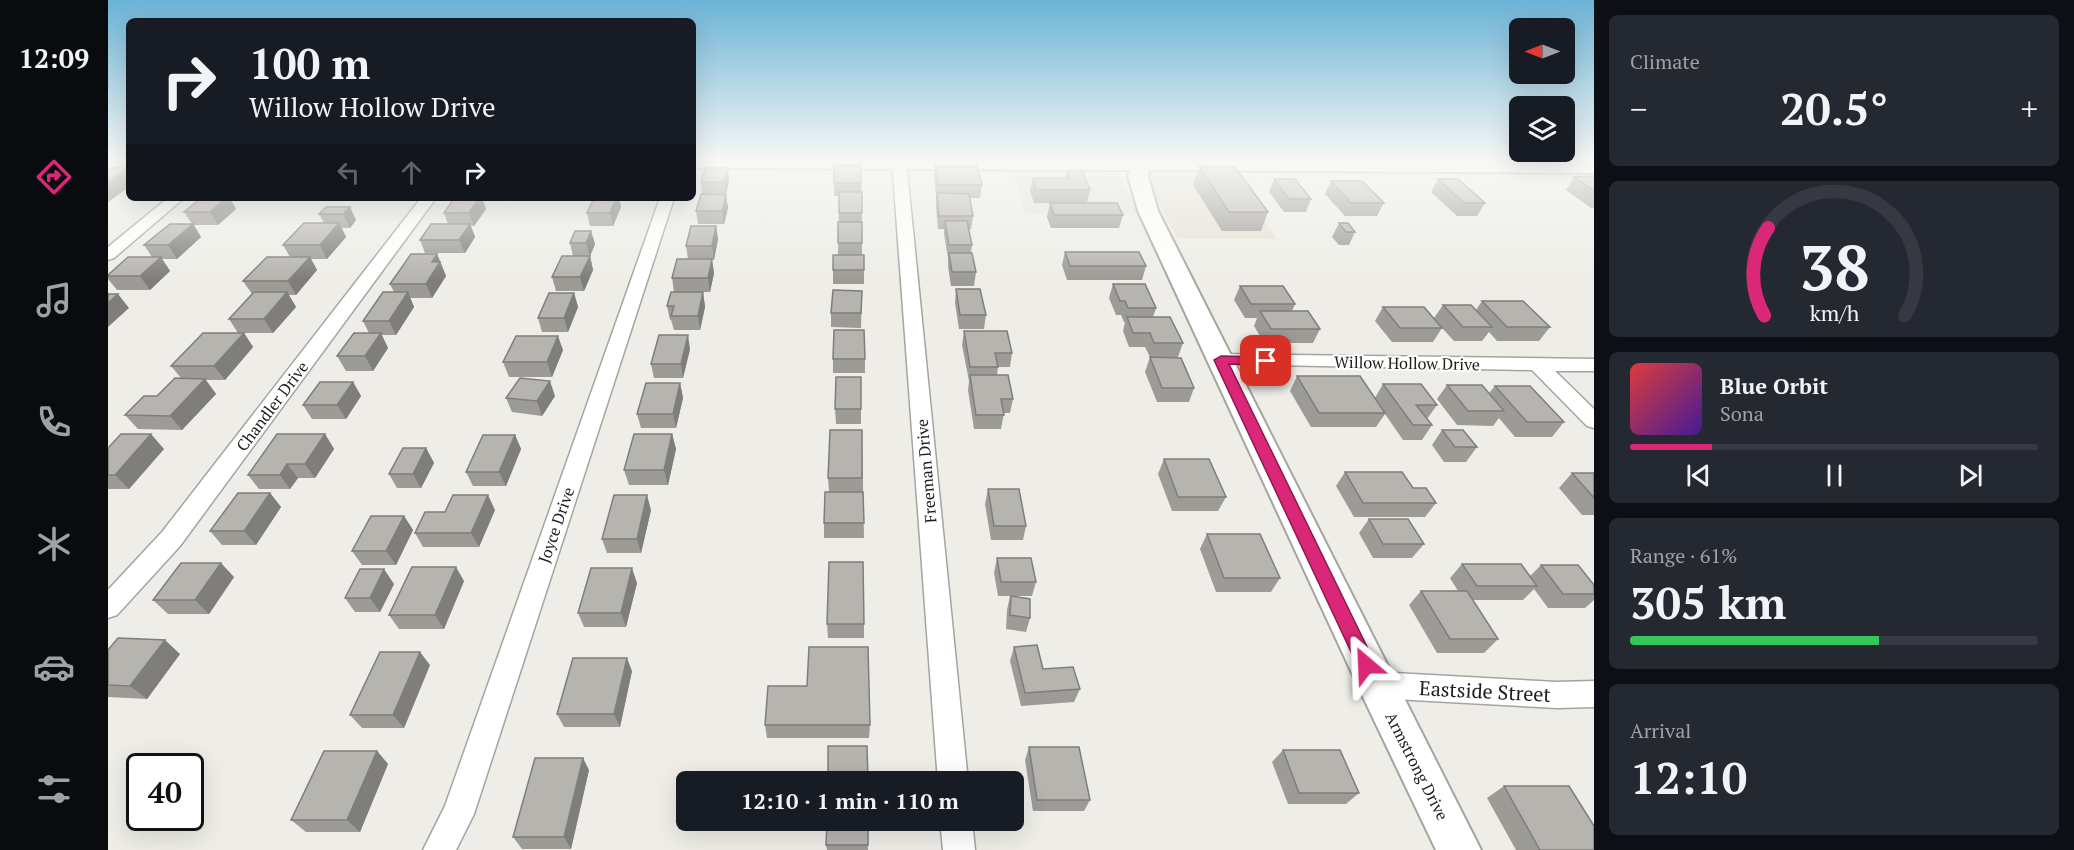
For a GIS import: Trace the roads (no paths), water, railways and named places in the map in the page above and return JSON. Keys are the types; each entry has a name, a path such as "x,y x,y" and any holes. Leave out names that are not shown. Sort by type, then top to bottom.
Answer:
{"street":[{"name":"Freeman Drive","path":"902,200 952,771"},
{"name":"Armstrong Drive","path":"1145,200 1148,211 1376,685 1459,850"},
{"path":"108,255 173,201"},
{"name":"Chandler Drive","path":"108,608 171,539 427,201"},
{"name":"Joyce Drive","path":"438,850 462,803 666,201"},
{"name":"Willow Hollow Drive","path":"1221,360 1594,365"},
{"path":"1539,366 1594,421"},
{"name":"Eastside Street","path":"1376,685 1557,695 1594,694"},
{"path":"957,831 959,850"}]}
